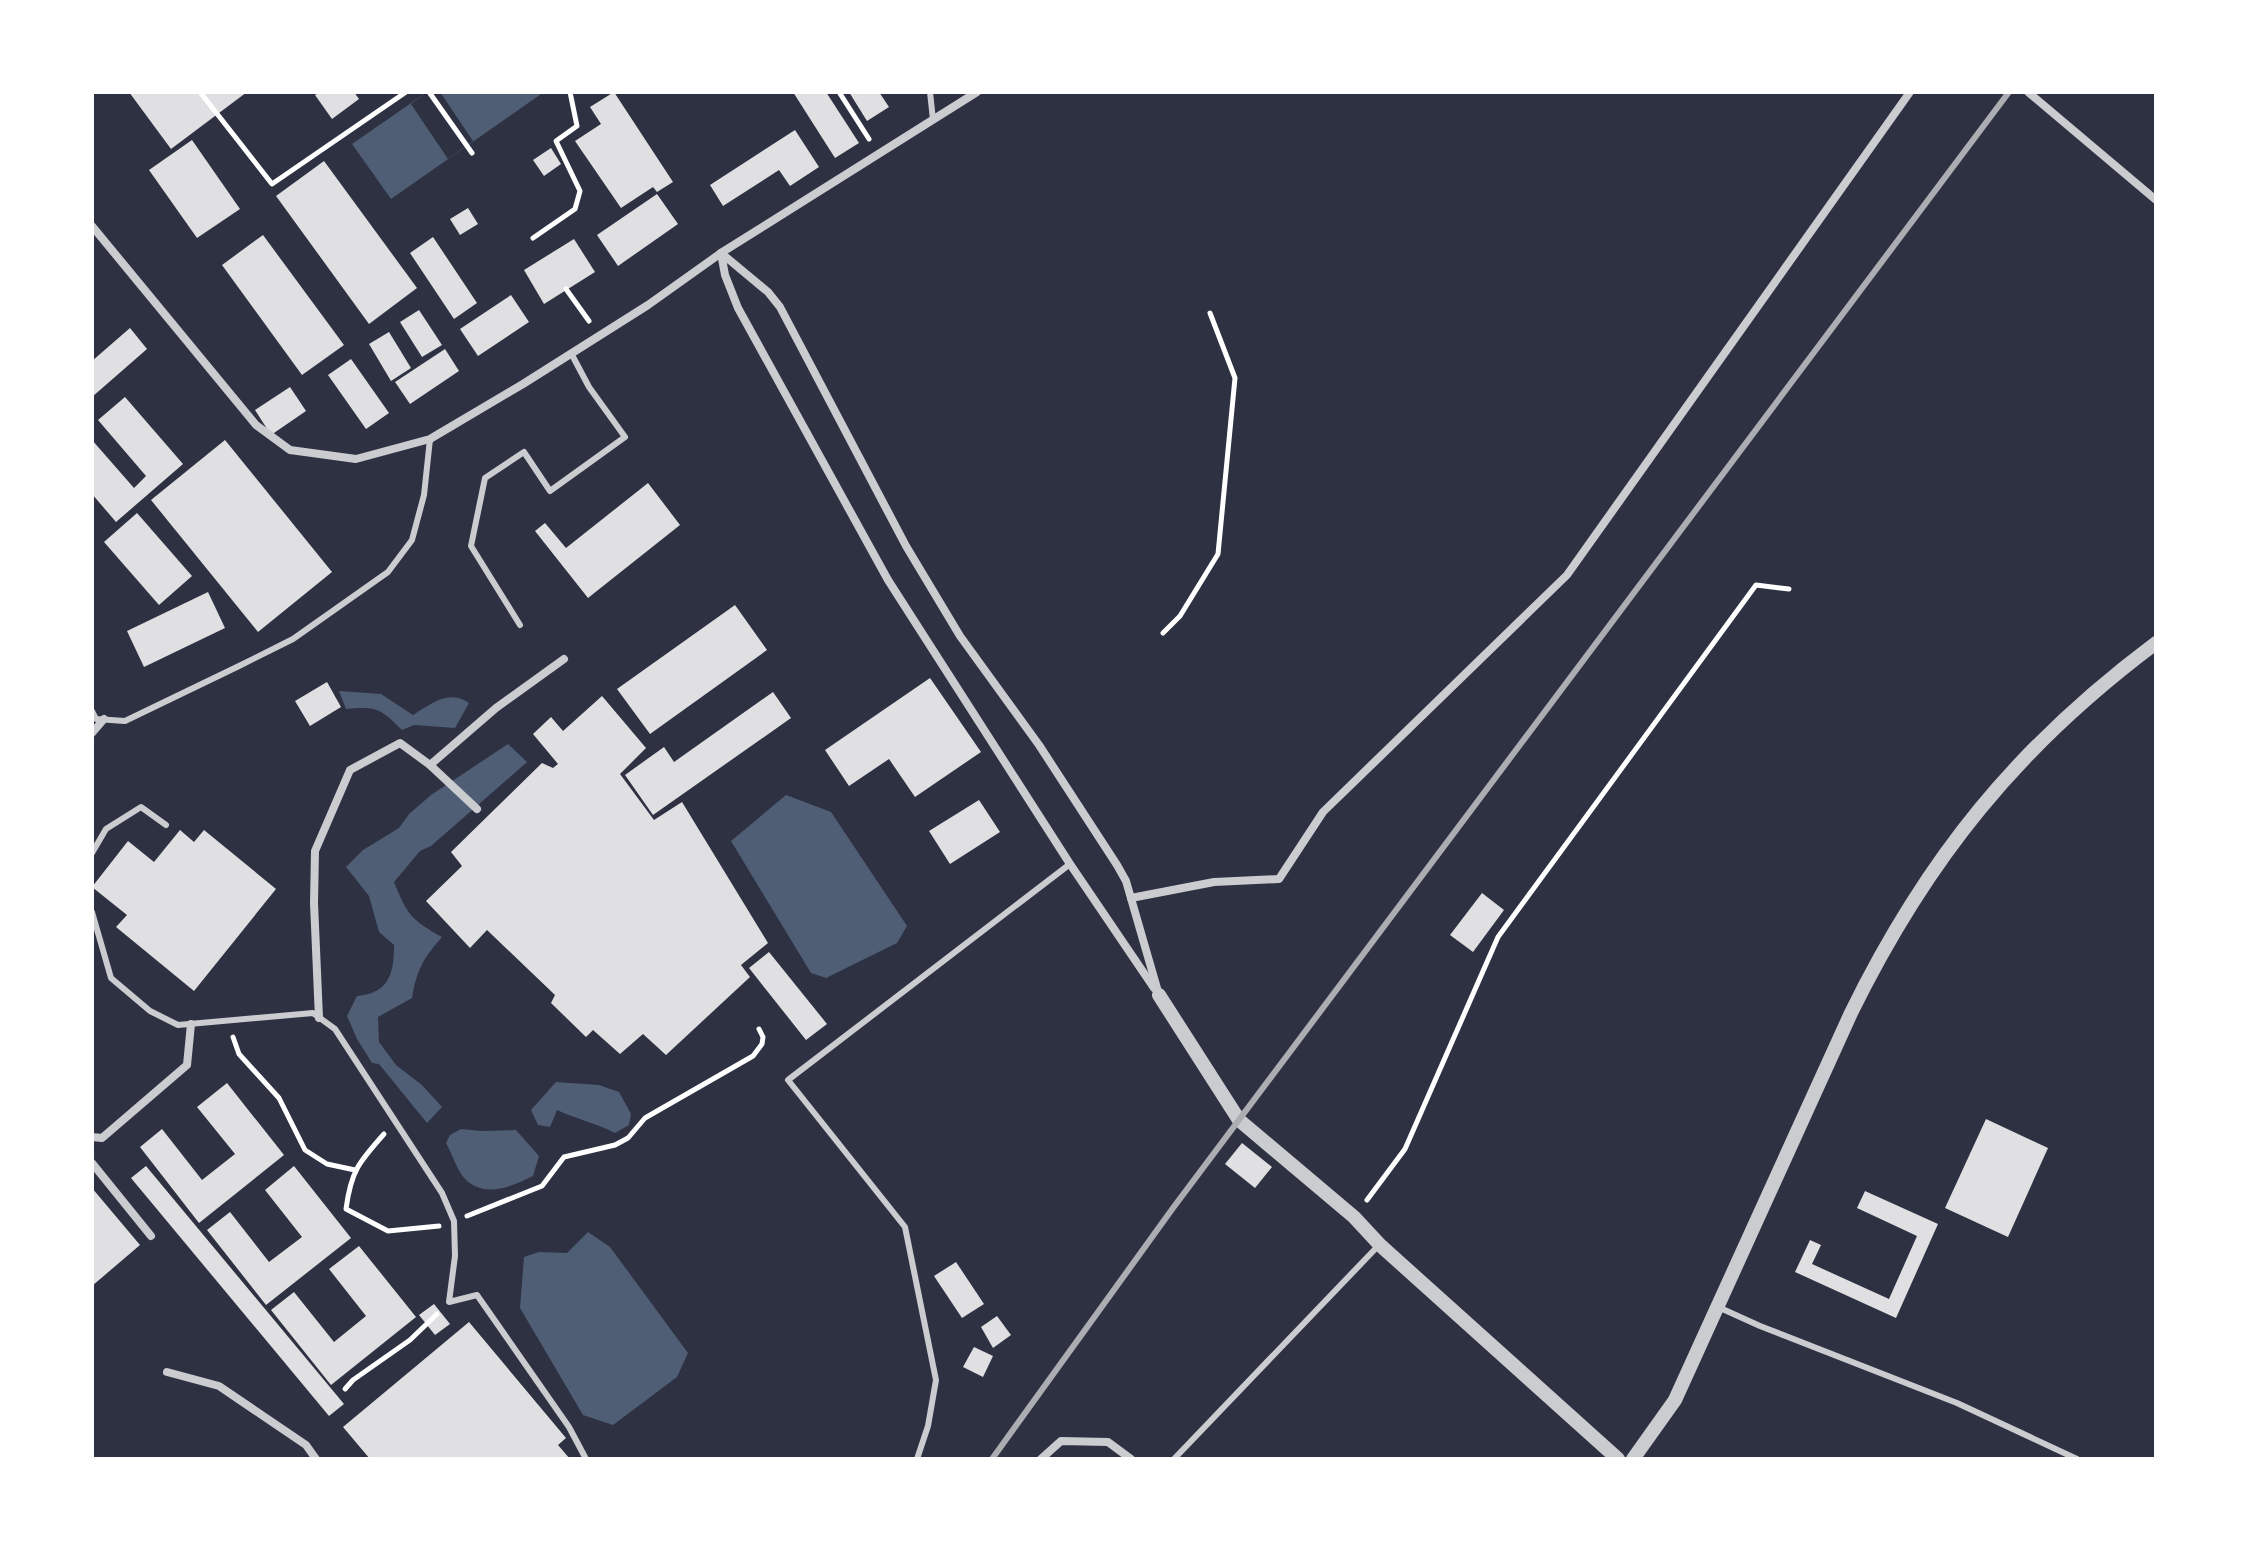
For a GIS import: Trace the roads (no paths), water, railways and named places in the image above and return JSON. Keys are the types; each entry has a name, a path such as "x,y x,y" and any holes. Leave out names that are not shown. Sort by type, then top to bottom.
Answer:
{"street":[{"path":"92,226 256,425 290,450 356,459 430,439 658,298 721,253 977,92"},
{"path":"1131,898 1214,882 1279,879 1323,812 1567,575 1910,92"},
{"path":"2028,92 2156,200"},
{"path":"721,253 768,292 780,307 906,546 960,636 1039,745 1117,865 1131,898 1159,995"},
{"path":"721,253 725,275 745,322 888,580 1239,1120 1354,1217 1380,1245 1618,1459"},
{"path":"1633,1459 1675,1400 1874,964 1937,862 1984,802 2035,746 2080,703 2156,643"},
{"path":"430,765 496,708 564,659"},
{"path":"92,733 104,719"},
{"path":"319,1018 315,851 350,770 400,743 430,765 477,809"},
{"path":"92,1137 102,1138 187,1065 191,1024"},
{"path":"92,1163 151,1236"},
{"path":"167,1372 219,1386 306,1445 316,1459"},
{"path":"1041,1459 1061,1441 1108,1442 1131,1459"}],"lane":[{"path":"930,92 933,120"},
{"path":"520,625 471,546 485,478 524,452 550,491 625,437 589,387 571,353"},
{"path":"92,711 96,719 125,721 280,646 336,611 388,572 412,540 424,495 430,439"},
{"path":"92,853 106,829 141,807 166,825"},
{"path":"917,1459 928,1426 936,1380 905,1227 788,1080 1070,864"},
{"path":"92,912 111,978 150,1011 178,1025 313,1013 335,1029 442,1193 454,1221 455,1256 449,1302 477,1295 569,1427 586,1459"},
{"path":"1174,1459 1380,1245"},
{"path":"1718,1307 1957,1403 2077,1459"}],"water":[{"path":"427,92 544,92 391,199 352,144"},
{"path":"339,691 381,694 413,715 447,698 454,697 469,703 455,728 414,725 402,730 378,710 346,709"},
{"path":"508,744 527,762 431,846 420,851 394,882 411,915 442,937 422,965 412,998 378,1017 379,1042 396,1065 422,1085 442,1107 427,1123 379,1064 372,1063 347,1016 357,996 376,991 388,980 394,945 379,932 369,896 346,867 363,850 399,828 409,814 431,795"},
{"path":"786,795 831,812 907,926 897,943 826,978 811,973 731,841"},
{"path":"556,1082 599,1085 619,1092 631,1114 629,1125 615,1133 557,1110 550,1127 538,1125 531,1110"},
{"path":"461,1129 516,1130 539,1156 533,1176 499,1189 473,1185 462,1175 446,1143 450,1135"},
{"path":"588,1232 610,1247 688,1353 677,1377 613,1425 583,1415 520,1308 524,1257 539,1252 567,1253"}],"railway":[{"path":"992,1459 1173,1208 2009,92"}]}
